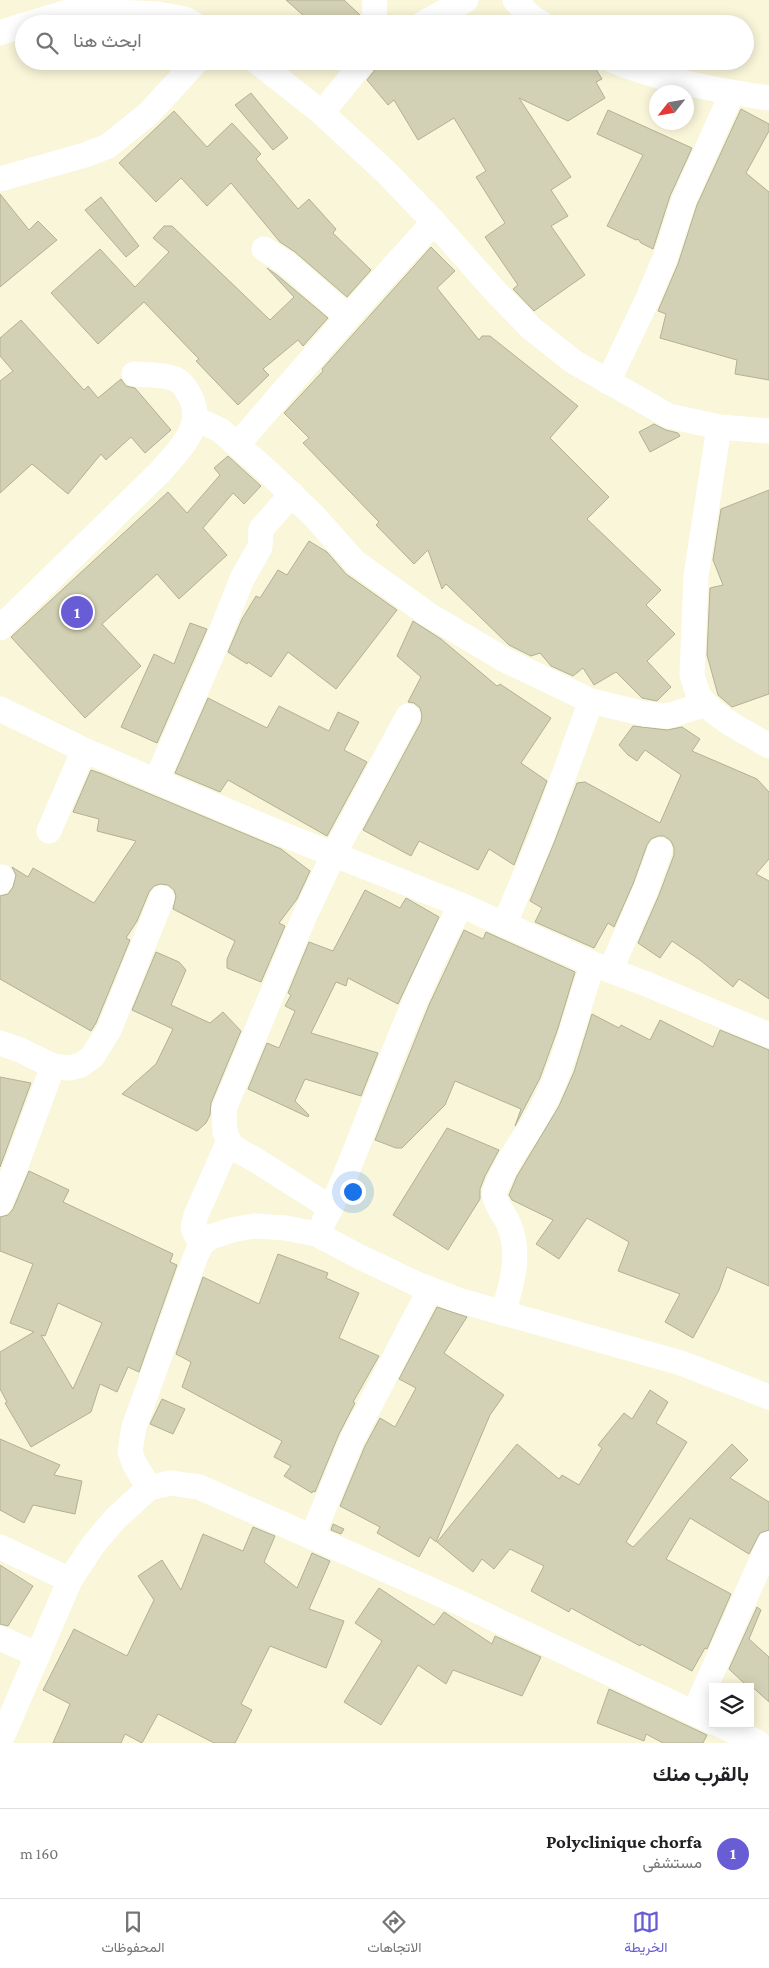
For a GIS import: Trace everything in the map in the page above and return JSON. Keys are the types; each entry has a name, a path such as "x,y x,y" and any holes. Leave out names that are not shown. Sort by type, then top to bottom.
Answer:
{"street":[{"path":"374,15 375,0"},
{"path":"438,15 466,0"},
{"path":"514,0 529,15"},
{"path":"49,15 72,5 163,15"},
{"path":"0,33 15,28"},
{"path":"0,179 78,157 108,146 148,114 189,70"},
{"path":"268,70 322,112 386,172 532,329 574,362 669,416 719,427 769,431"},
{"path":"322,112 357,70"},
{"path":"637,70 732,93 769,98"},
{"path":"608,382 648,298 665,258 684,200 732,93"},
{"path":"237,446 348,317 434,222"},
{"path":"264,249 286,263 348,317"},
{"path":"0,628 160,472 183,444 196,419 194,404 187,390 177,380 134,374"},
{"path":"196,419 220,430 292,494 356,562 429,615 505,660 591,700 645,714 668,716 706,704"},
{"path":"719,427 696,576 692,675 699,697 706,704 731,724 764,738"},
{"path":"156,781 213,652 242,579 260,548 262,529 292,494"},
{"path":"504,925 541,838 591,700"},
{"path":"0,710 84,750 156,781 462,905 504,925 769,1035"},
{"path":"331,1208 265,1166 238,1152 230,1145 225,1132 224,1109 305,914 334,854 408,716"},
{"path":"49,831 84,750"},
{"path":"503,1313 514,1272 514,1241 509,1224 497,1204 494,1194 546,1100 602,966 646,889 660,850"},
{"path":"0,1043 20,1050 53,1066 69,1068 81,1065 92,1057 101,1044 162,898"},
{"path":"316,1234 331,1208 438,947 462,905"},
{"path":"0,1203 53,1066"},
{"path":"201,1245 193,1228 196,1216 229,1140"},
{"path":"149,1488 134,1463 130,1451 134,1427 195,1258 201,1245 215,1236 254,1226 286,1228 316,1234 360,1257 458,1300 681,1363 769,1397"},
{"path":"312,1537 352,1440 430,1289"},
{"path":"0,1742 70,1580 93,1545 115,1519 149,1488 170,1483 199,1486 458,1602 704,1717 769,1544"},
{"path":"0,1547 70,1580"},
{"path":"0,1638 38,1655"},
{"path":"727,1728 759,1743"}],"building":[{"path":"286,0 344,0 360,15 303,15"},
{"path":"375,70 596,70 602,79 596,82 605,98 568,121 519,98 571,177 551,190 568,216 551,226 585,275 534,311 513,289 518,285 485,237 505,223 476,177 486,171 454,118 418,140 394,100 388,105 367,80"},
{"path":"251,93 288,138 273,150 235,105"},
{"path":"741,109 769,124 769,131 746,173 769,192 769,380 735,374 737,360 660,338 666,314 658,311 678,264 697,205"},
{"path":"608,110 692,148 670,196 653,249 641,243 638,239 636,240 607,226 643,155 597,134"},
{"path":"174,111 207,147 232,123 261,154 256,159 298,209 309,199 336,229 333,233 371,270 347,297 295,252 280,242 231,183 207,206 181,178 156,202 119,163"},
{"path":"0,194 29,230 38,221 57,240 0,287"},
{"path":"101,197 139,246 126,257 85,210"},
{"path":"164,226 172,226 270,320 294,297 267,268 328,318 303,346 298,340 263,369 269,375 238,405 196,361 199,359 144,302 98,344 51,293 100,249 135,287 169,252 153,238"},
{"path":"431,247 455,271 437,288 479,340 482,336 490,336 578,406 550,438 609,497 587,519 661,590 646,605 675,634 647,661 671,687 657,701 642,698 616,672 594,685 583,668 573,676 551,666 540,653 531,656 509,645 446,584 442,589 428,550 414,564 376,525 379,522 303,443 309,438 284,413"},
{"path":"21,320 84,390 88,386 98,398 121,379 126,386 135,388 171,430 145,453 131,437 106,460 101,454 68,494 32,464 0,493 0,381 13,371 0,356 0,338"},
{"path":"654,424 678,433 680,436 650,452 639,432"},
{"path":"228,456 261,486 244,504 233,493 203,528 227,555 179,599 157,574 102,624 141,666 85,718 11,637 168,492 187,513 220,475 214,468"},
{"path":"769,490 769,694 732,707 718,695 707,655 710,588 723,585 713,560 721,509"},
{"path":"309,541 327,552 346,574 397,610 336,689 288,652 271,677 228,652 242,619 256,596 260,598 278,570 287,575"},
{"path":"413,621 441,639 497,686 500,684 551,718 521,763 547,781 514,865 489,849 478,870 419,841 411,856 363,830 421,722 420,708 414,703 408,702 421,677 397,656"},
{"path":"190,623 207,629 157,743 121,727 154,654 174,664"},
{"path":"208,698 267,728 279,706 329,731 338,712 359,722 344,750 367,762 327,836 228,780 220,792 175,773"},
{"path":"633,726 667,730 682,727 700,739 692,751 757,779 769,792 769,859 756,874 769,881 769,999 739,979 733,987 700,960 672,941 660,958 638,943 674,855 671,841 664,836 651,839 647,845 633,884 614,927 608,923 594,948 535,922 542,908 530,901 577,783 585,782 660,823 681,775 645,750 637,761 628,755 619,745"},
{"path":"91,770 281,849 310,871 297,899 279,923 285,926 261,982 227,968 227,959 235,941 173,909 176,896 174,890 168,885 160,884 154,886 149,892 137,921 126,938 130,940 91,1031 0,979 0,896 8,894 13,887 16,875 12,867 28,877 33,868 94,903 136,841 97,831 99,819 73,812"},
{"path":"365,890 400,908 406,898 439,917 398,1004 348,978 346,986 336,982 311,1033 378,1053 361,1096 305,1079 295,1101 309,1115 308,1117 248,1089 267,1043 279,1048 295,1011 285,1006 291,995 288,993 309,942 333,951"},
{"path":"464,930 483,939 486,932 575,972 558,1028 540,1078 515,1126 521,1109 455,1081 445,1105 402,1148 396,1148 375,1140 429,1005"},
{"path":"156,952 179,962 186,970 171,1005 210,1023 223,1012 241,1031 211,1103 210,1115 206,1123 197,1131 122,1094 156,1064 173,1029 132,1010"},
{"path":"592,1014 619,1028 621,1025 650,1040 660,1020 713,1047 720,1030 769,1050 769,1286 727,1267 719,1290 693,1338 665,1322 680,1294 618,1271 629,1242 587,1218 559,1259 536,1244 553,1220 512,1200 509,1195 517,1176 559,1106 574,1072"},
{"path":"0,1077 31,1083 0,1167"},
{"path":"447,1128 499,1150 485,1176 480,1189 480,1199 448,1250 393,1215"},
{"path":"29,1171 69,1190 63,1202 173,1254 170,1262 177,1265 139,1372 128,1367 117,1392 100,1384 91,1412 31,1447 5,1403 7,1402 0,1389 0,1352 34,1332 10,1323 33,1264 0,1251 0,1217 8,1215 13,1209","holes":["58,1303 102,1323 73,1389 41,1335 45,1336"]},
{"path":"278,1254 328,1273 326,1278 359,1293 339,1338 379,1356 353,1402 355,1403 339,1434 315,1492 313,1491 312,1493 284,1476 291,1466 274,1457 282,1441 182,1387 191,1362 176,1354 203,1277 259,1304"},
{"path":"437,1307 467,1317 444,1353 504,1395 490,1415 436,1542 430,1537 419,1557 377,1533 380,1527 340,1506 365,1446 380,1418 395,1427 416,1388 399,1379"},
{"path":"650,1390 668,1402 656,1423 687,1442 626,1542 633,1547 732,1444 748,1460 730,1478 769,1502 769,1530 760,1533 749,1554 690,1518 666,1559 731,1594 707,1649 705,1648 692,1671 641,1644 640,1646 571,1608 569,1612 531,1591 544,1566 510,1549 494,1569 482,1559 473,1572 437,1542 517,1444 559,1479 562,1475 579,1485 602,1448 598,1445 624,1413 632,1419"},
{"path":"162,1399 185,1409 173,1434 150,1424"},
{"path":"0,1439 60,1465 54,1475 82,1481 75,1514 33,1505 24,1523 0,1510"},
{"path":"333,1524 344,1529 341,1534 331,1530"},
{"path":"253,1527 275,1536 264,1562 297,1588 312,1553 330,1561 309,1609 344,1621 326,1668 270,1646 241,1704 252,1710 235,1743 214,1743 158,1714 142,1743 125,1734 121,1743 53,1743 70,1704 43,1690 74,1629 127,1656 154,1600 138,1576 162,1560 181,1590 203,1534 243,1551"},
{"path":"0,1565 33,1586 8,1626 0,1624"},
{"path":"379,1588 434,1625 444,1612 492,1644 495,1636 541,1657 522,1696 453,1670 446,1684 418,1665 381,1725 344,1702 382,1641 355,1623"},
{"path":"757,1607 761,1610 749,1639 769,1657 769,1702 754,1688 754,1683 744,1683 729,1669"},
{"path":"609,1689 707,1735 703,1743 663,1743 646,1734 644,1741 597,1723"}],"place":[{"name":"Polyclinique chorfa","path":"77,612"}]}
